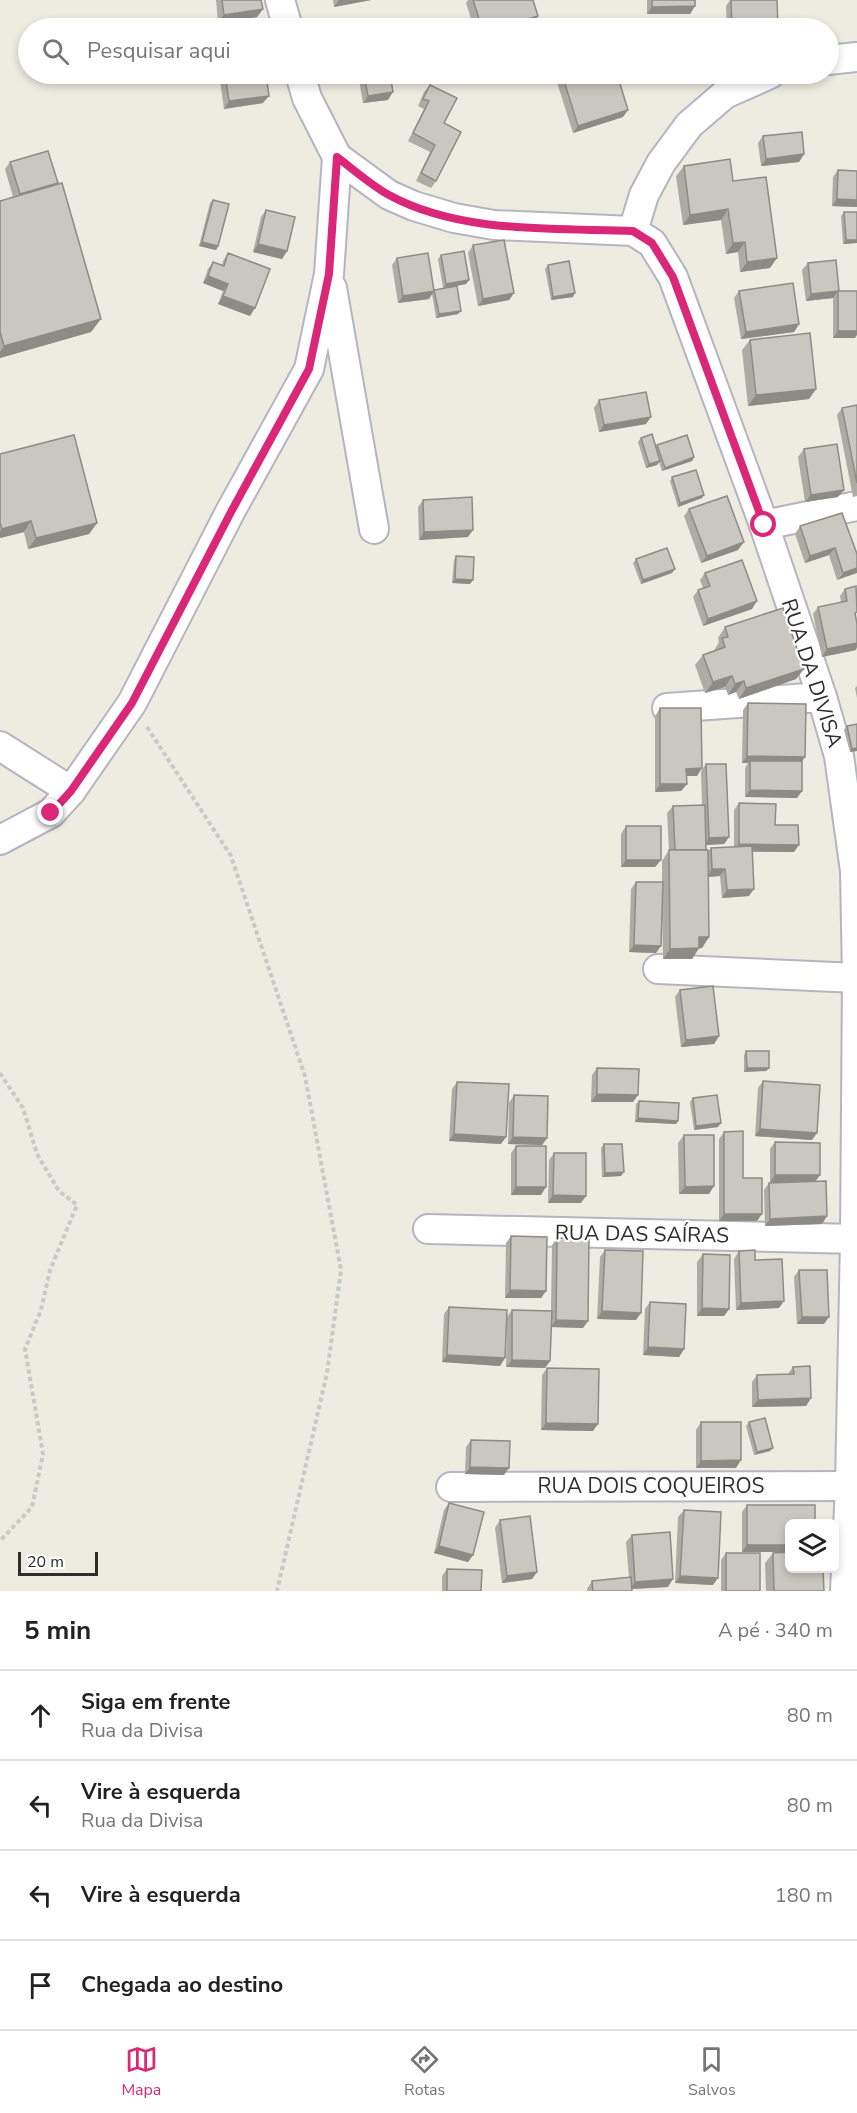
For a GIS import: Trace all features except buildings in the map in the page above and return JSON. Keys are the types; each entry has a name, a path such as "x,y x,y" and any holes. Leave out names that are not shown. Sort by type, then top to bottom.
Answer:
{"street":[{"path":"280,0 285,18"},
{"path":"839,59 857,57"},
{"path":"303,84 307,98 337,157 389,195 414,206 454,218 494,225 633,231 644,195 661,163 689,125 725,94 748,84"},
{"path":"0,840 51,813 71,791 132,703 231,512 309,369 329,274 337,157"},
{"name":"RUA DA DIVISA","path":"633,231 652,243 673,277 764,525 822,697 839,756 855,871 857,978 856,1239 845,1591"},
{"path":"329,274 374,529"},
{"path":"764,525 857,506"},
{"path":"667,708 822,697"},
{"path":"0,746 71,791"},
{"path":"658,969 857,978"},
{"name":"RUA DAS SAÍRAS","path":"428,1229 856,1239"},
{"name":"RUA DOIS COQUEIROS","path":"451,1487 850,1486"}],"path":[{"path":"132,703 231,856 305,1076 341,1270 327,1373 277,1591"},
{"path":"0,1073 23,1108 37,1154 59,1191 77,1205 50,1270 41,1310 25,1349 43,1454 32,1507 0,1541"}],"route":[{"path":"51,813 71,791 132,703 231,512 309,369 329,274 337,157 389,195 414,206 454,218 494,225 633,231 652,243 673,277 764,525"}]}
